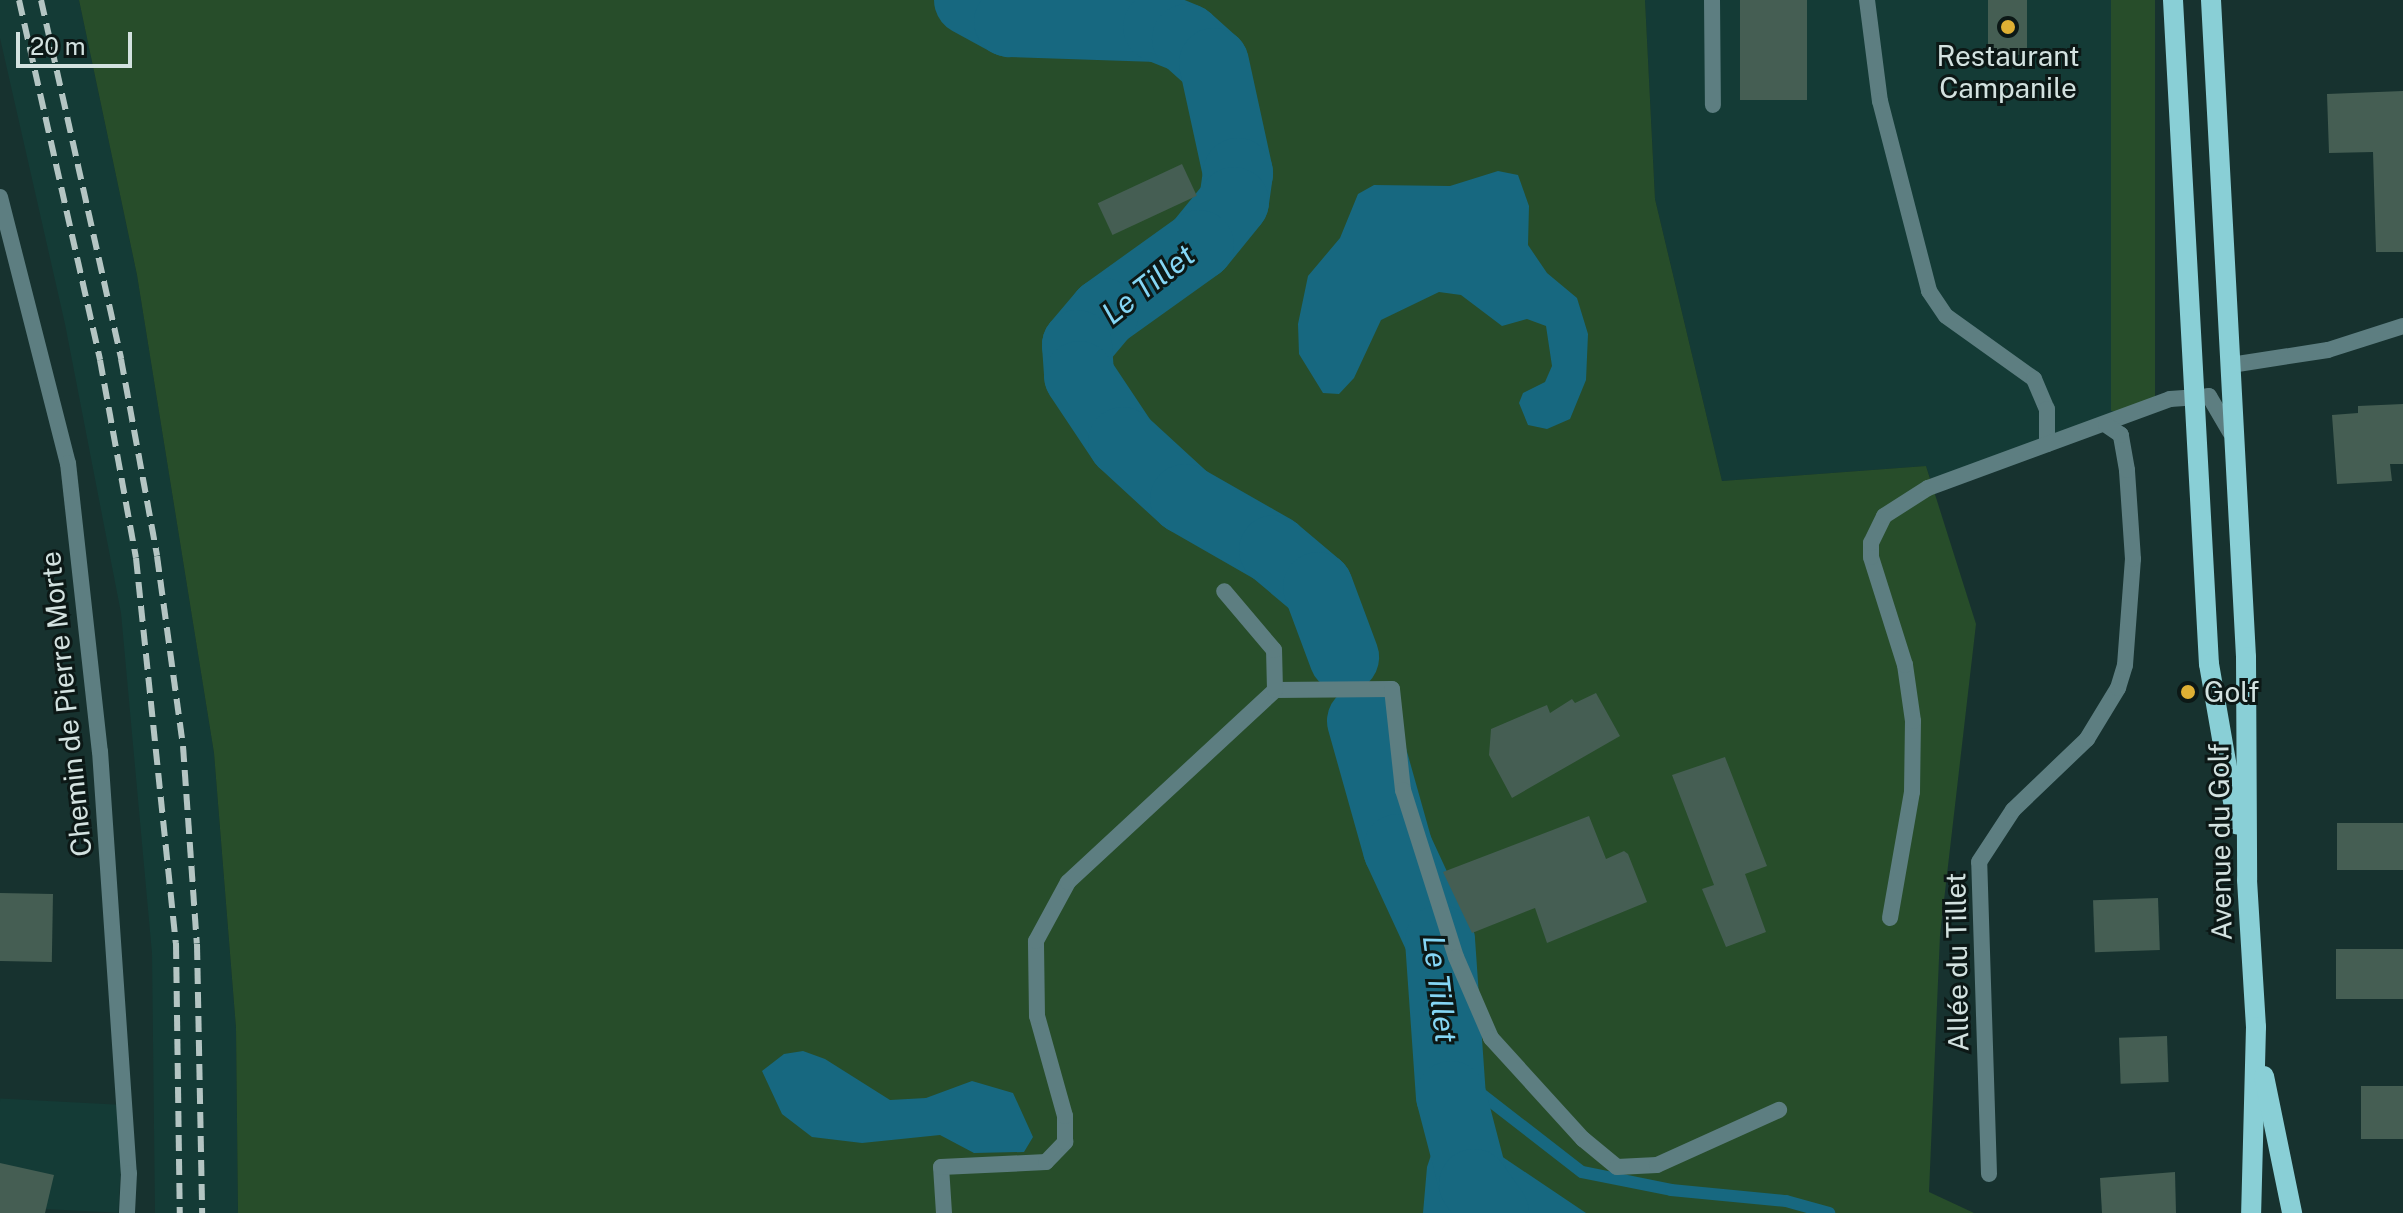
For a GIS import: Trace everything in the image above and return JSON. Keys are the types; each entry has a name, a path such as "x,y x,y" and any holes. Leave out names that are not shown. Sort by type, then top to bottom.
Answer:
{"main road":[{"path":"2173,0 2209,664 2247,880"},
{"name":"Avenue du Golf","path":"2211,0 2246,657 2247,880 2256,1027 2251,1213"},
{"name":"Avenue du Golf","path":"2256,1027 2292,1213"}],"street":[{"path":"1712,0 1713,105"},
{"path":"1867,0 1880,101 1929,291 1946,316 2034,379 2047,409 2047,444"},
{"name":"Chemin de Pierre Morte","path":"0,197 68,463 100,751 129,1173 127,1213"},
{"path":"2231,365 2328,350 2403,326"},
{"path":"1890,918 1912,792 1913,721 1905,665 1871,557 1875,529 1884,516 1928,488 2195,393 2209,396 2226,416 2235,449"},
{"name":"Allée du Tillet","path":"1989,1174 1979,862 2013,810 2087,739 2125,665 2133,559 2127,470 2121,435 2106,425"},
{"path":"1224,591 1274,650 1275,690"},
{"path":"944,1213 941,1167 1046,1162 1065,1142 1065,1116 1037,1016 1036,941 1068,882 1275,690 1392,689 1403,790 1456,957 1491,1038 1595,1149 1617,1167 1657,1165 1779,1110"}],"shaded area":[{"path":"0,0 79,0 137,275 214,753 236,1028 238,1213 155,1213 152,953 121,613 65,324 0,38"},
{"path":"1645,0 2111,0 2128,411 1933,486 1926,466 1722,481 1655,199"},
{"path":"0,1099 124,1105 118,1213 0,1207"}],"green space":[{"path":"79,0 1645,0 1655,199 1722,481 1926,466 1976,624 1940,935 1929,1192 1974,1213 238,1213 236,1028 214,753 137,275"},
{"path":"2111,0 2155,0 2155,411 2111,411"}],"water":[{"path":"1498,171 1518,175 1529,206 1528,245 1547,273 1577,298 1588,334 1586,380 1570,419 1547,429 1528,425 1519,403 1523,393 1545,382 1552,366 1546,326 1527,319 1502,326 1461,295 1439,292 1381,320 1354,378 1339,394 1323,393 1299,354 1298,324 1308,276 1340,238 1358,194 1374,185 1450,186"},
{"path":"803,1051 825,1059 890,1100 926,1098 972,1081 1013,1093 1033,1137 1024,1152 974,1153 940,1135 862,1143 812,1137 782,1114 762,1071 784,1054"},
{"path":"1451,1096 1473,1137 1586,1213 1423,1213 1427,1167"}],"building":[{"path":"1740,0 1807,0 1807,100 1740,100"},
{"path":"1988,0 2027,0 2027,55 1988,55"},
{"path":"2403,91 2403,252 2376,252 2373,152 2329,153 2327,94"},
{"path":"1182,164 1197,196 1113,235 1098,203"},
{"path":"2403,404 2403,464 2390,464 2392,481 2337,484 2332,415 2358,413 2358,406"},
{"path":"1596,693 1620,736 1512,798 1489,755 1491,729 1547,705 1550,713 1572,699 1575,703"},
{"path":"1725,757 1767,866 1745,874 1766,932 1726,947 1702,889 1714,885 1672,775"},
{"path":"1589,816 1606,859 1624,851 1628,854 1647,902 1547,943 1535,908 1472,933 1443,872"},
{"path":"2337,823 2403,823 2403,870 2337,870"},
{"path":"0,893 53,894 52,962 0,961"},
{"path":"2158,898 2160,950 2095,952 2093,900"},
{"path":"2336,949 2403,949 2403,999 2336,999"},
{"path":"2167,1036 2169,1082 2121,1084 2119,1038"},
{"path":"2361,1086 2403,1086 2403,1139 2361,1139"},
{"path":"0,1163 54,1175 45,1213 0,1213"},
{"path":"2175,1172 2176,1213 2102,1213 2100,1178"}],"waterway":[{"name":"Le Tillet","path":"969,0 1009,22 1158,27 1187,39 1214,63 1238,173 1234,202 1199,245 1104,313 1077,345 1079,376 1123,442 1185,499 1274,550 1318,587 1344,657"},
{"name":"Le Tillet","path":"1362,721 1398,849 1440,940 1451,1096 1474,1184 1494,1213"},
{"path":"1449,1069 1582,1172 1671,1190 1786,1201 1829,1213"}],"railway":[{"path":"19,0 100,360 136,558 176,943 180,1213"},
{"path":"41,0 121,359 157,556 183,746 197,944 202,1213"}],"place":[{"name":"Restaurant Campanile","path":"2008,27"},
{"name":"Golf","path":"2188,692"}]}
